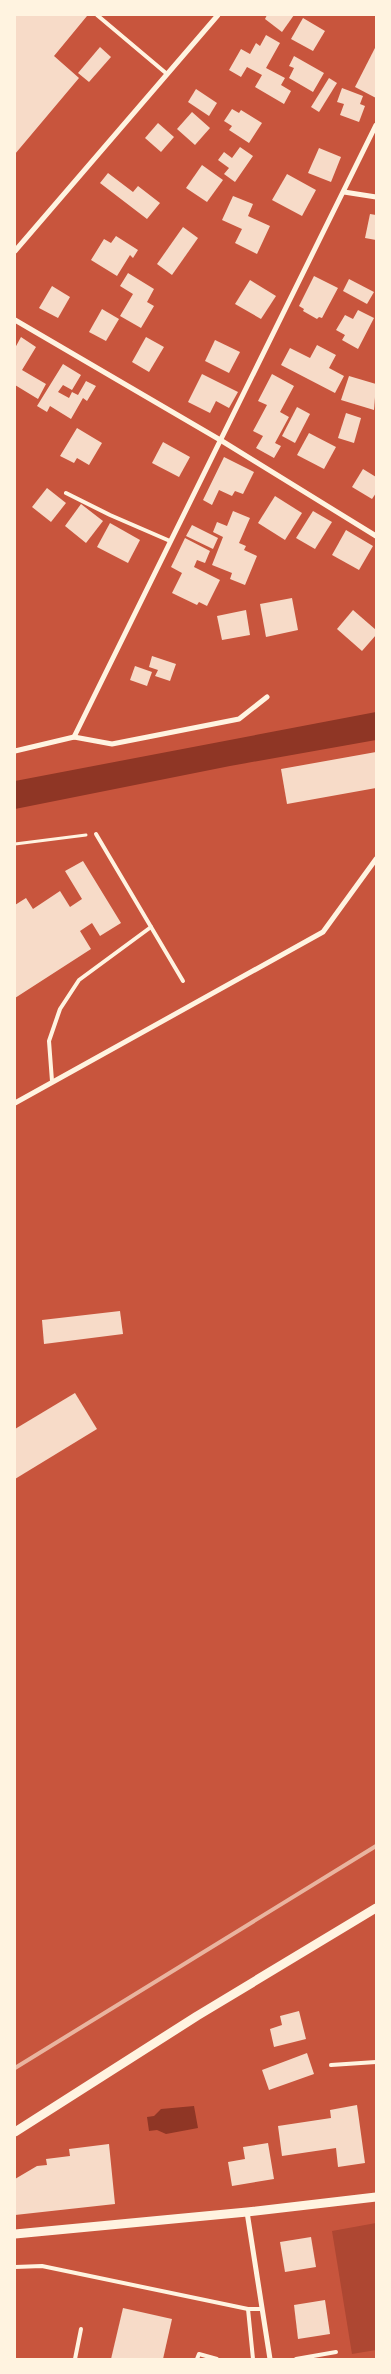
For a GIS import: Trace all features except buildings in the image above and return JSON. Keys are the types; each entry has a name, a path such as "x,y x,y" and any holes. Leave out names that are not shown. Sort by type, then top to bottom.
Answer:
{"street":[{"path":"15,252 218,15"},
{"path":"74,737 170,541 222,441 376,125"},
{"path":"344,192 376,197"},
{"path":"15,320 222,441 376,536"},
{"path":"15,751 74,737 112,744 239,719 267,697"},
{"path":"15,1103 323,932 376,859"},
{"path":"15,2132 376,1908"},
{"path":"15,2234 247,2212 376,2197"},
{"path":"247,2212 270,2359"}],"lane":[{"path":"98,15 167,74"},
{"path":"66,493 110,515 170,541"},
{"path":"96,834 182,981"},
{"path":"52,1082 49,1041 60,1008 79,980 151,927"},
{"path":"331,2065 376,2062"},
{"path":"15,2267 42,2266 248,2309 262,2309"},
{"path":"248,2309 253,2359"},
{"path":"75,2359 81,2330"},
{"path":"296,2359 336,2352"},
{"path":"197,2359 199,2354 217,2359"}],"path":[{"path":"15,844 96,834"}],"shaded area":[{"path":"376,712 376,740 230,766 15,809 15,781"},
{"path":"194,2106 198,2128 166,2134 157,2130 149,2131 147,2117 154,2116 161,2109"},
{"path":"376,2223 376,2350 352,2354 332,2231"}],"railway":[{"path":"15,2068 376,1846"}]}
